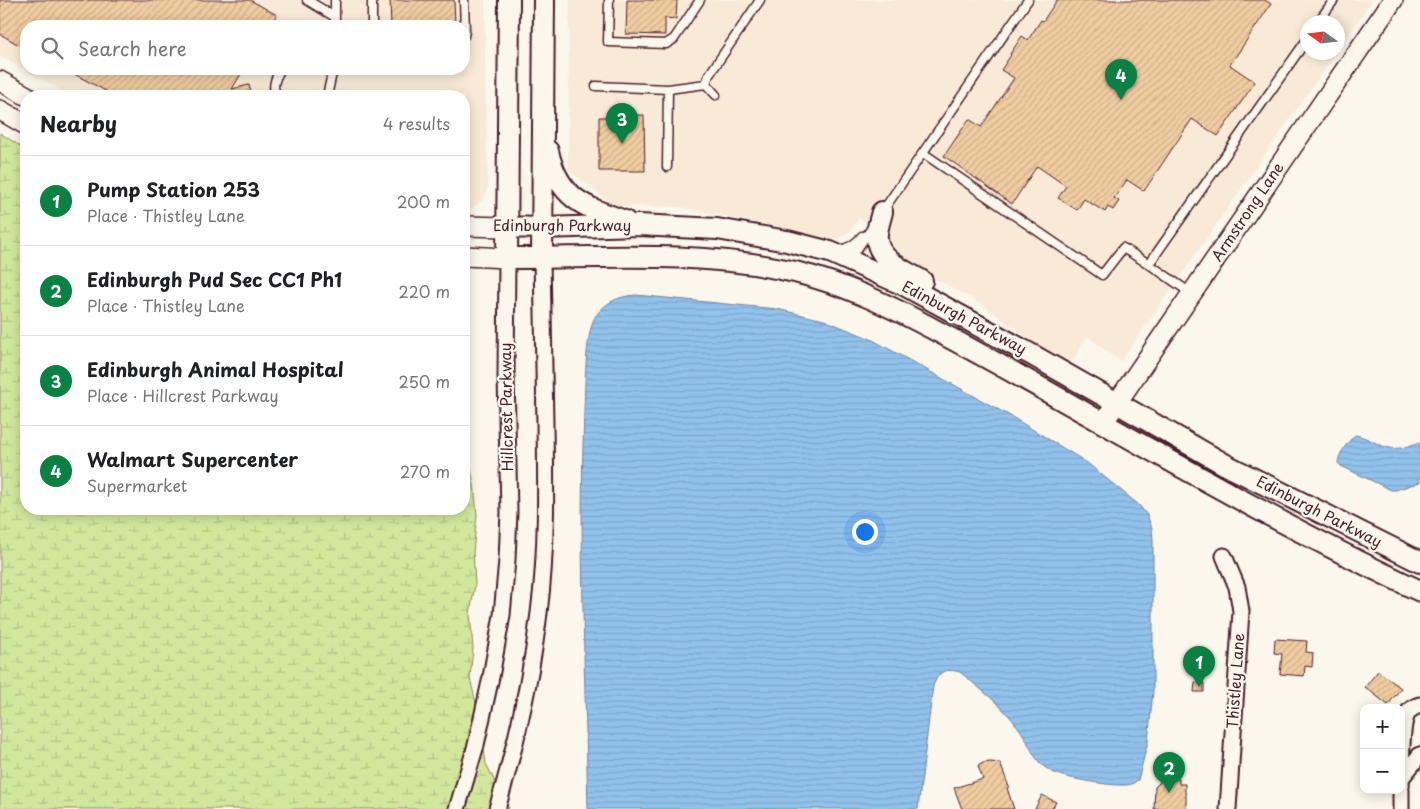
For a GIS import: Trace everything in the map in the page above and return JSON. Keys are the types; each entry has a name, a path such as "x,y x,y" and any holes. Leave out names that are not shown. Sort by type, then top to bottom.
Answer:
{"main road":[{"name":"Hillcrest Parkway","path":"507,258 510,0"},
{"path":"542,258 544,0"},
{"path":"543,110 549,153 554,169 572,196 594,210 639,225"},
{"path":"882,212 877,229 877,242 882,253 891,262 977,315 1010,343"},
{"name":"Edinburgh Parkway","path":"507,227 542,228 639,225 717,229 787,241 838,255 904,285 1226,465 1420,562"},
{"path":"795,272 820,270 835,264 838,255"},
{"name":"Edinburgh Parkway","path":"507,258 687,258 738,262 795,272 831,283 889,306 986,356 1216,487 1360,563 1420,592"}],"street":[{"name":"Armstrong Lane","path":"1103,423 1393,0"},
{"path":"0,81 20,93"},
{"path":"0,110 20,122"},
{"name":"Edinburgh Parkway","path":"470,226 507,227"},
{"name":"Edinburgh Parkway","path":"470,256 507,258"},
{"name":"Hillcrest Parkway","path":"457,809 476,745 502,614 509,512 506,376 507,258"},
{"path":"497,809 531,670 542,580 546,479 542,258"},
{"name":"Thistley Lane","path":"1224,556 1237,587 1240,611 1228,809"},
{"path":"1403,749 1403,727 1406,715 1413,707 1420,705"},
{"path":"1405,774 1420,755"},
{"path":"1400,809 1401,794"}],"lane":[{"path":"306,0 335,16"},
{"path":"335,0 335,20"},
{"path":"372,0 372,20"},
{"path":"464,0 465,20"},
{"path":"609,0 608,42 666,44 674,39 700,0"},
{"path":"706,84 709,75 760,0"},
{"path":"838,255 855,252 1028,0"},
{"path":"1323,15 1334,0"},
{"path":"1149,264 1300,49"},
{"path":"275,90 274,80 277,75"},
{"path":"328,90 332,75"},
{"path":"596,86 668,89 706,84"},
{"path":"706,84 716,95"},
{"path":"667,167 668,89"},
{"path":"922,153 1102,275 1123,248 1192,294"},
{"path":"838,255 860,239 872,219 882,212"}],"shaded area":[{"path":"0,0 485,0 488,187 483,200 470,209 470,90 60,90 34,75 470,75 470,20 20,20 20,67 0,56"},
{"path":"569,0 1372,0 1345,40 1345,15 1300,15 1300,60 1331,60 1121,361 1087,336 1071,363 1029,339 983,305 927,274 894,251 888,242 889,237 859,218 851,230 839,238 826,238 680,207 614,206 568,170"}],"green space":[{"path":"0,133 20,146 20,515 470,515 470,465 477,515 473,552 475,584 470,614 473,648 470,678 480,720 486,764 509,809 0,809"}],"water":[{"path":"636,295 777,309 824,320 871,339 1012,417 1086,462 1139,505 1147,515 1152,528 1153,541 1153,691 1148,742 1138,780 1133,784 1126,785 1109,784 1069,778 1051,771 1037,759 1021,731 998,704 960,672 950,670 940,674 933,686 918,809 588,809 582,511 587,349 595,317 603,307 624,297"},
{"path":"1355,435 1392,448 1402,448 1420,442 1420,482 1391,490 1341,466 1338,463 1340,456"}],"building":[{"path":"0,0 250,0 277,15 274,20 20,20 19,45 0,34"},
{"path":"390,0 454,0 455,20 391,20"},
{"path":"627,0 677,0 676,19 665,18 665,35 626,34"},
{"path":"1057,0 1265,0 1271,4 1230,65 1255,82 1218,136 1192,119 1144,191 1127,180 1114,198 1119,201 1113,210 1108,207 1105,212 1084,199 1077,210 1058,198 1066,186 1037,166 1012,204 944,156 969,119 981,127 1014,78 1001,70 1010,54 1022,36 1028,40"},
{"path":"76,75 240,75 232,89 249,85 250,90 104,90"},
{"path":"610,111 631,111 631,115 644,115 645,171 599,171 599,117 610,117"},
{"path":"1275,639 1307,641 1306,652 1313,653 1312,667 1305,666 1304,676 1280,674 1282,654 1274,653"},
{"path":"1378,671 1401,688 1389,704 1387,704 1365,687"},
{"path":"1195,682 1204,683 1204,692 1194,692"},
{"path":"990,762 1000,763 1009,787 1007,788 1014,809 962,809 954,788 983,779 978,766"},
{"path":"1161,778 1179,779 1179,784 1185,784 1186,809 1154,809 1155,787"},
{"path":"1042,795 1056,802 1052,809 1035,809"}],"place":[{"name":"Walmart Supercenter","path":"1121,100"},
{"name":"Edinburgh Animal Hospital","path":"622,144"},
{"name":"Pump Station 253","path":"1199,687"},
{"name":"Edinburgh Pud Sec CC1 Ph1","path":"1169,793"}]}
